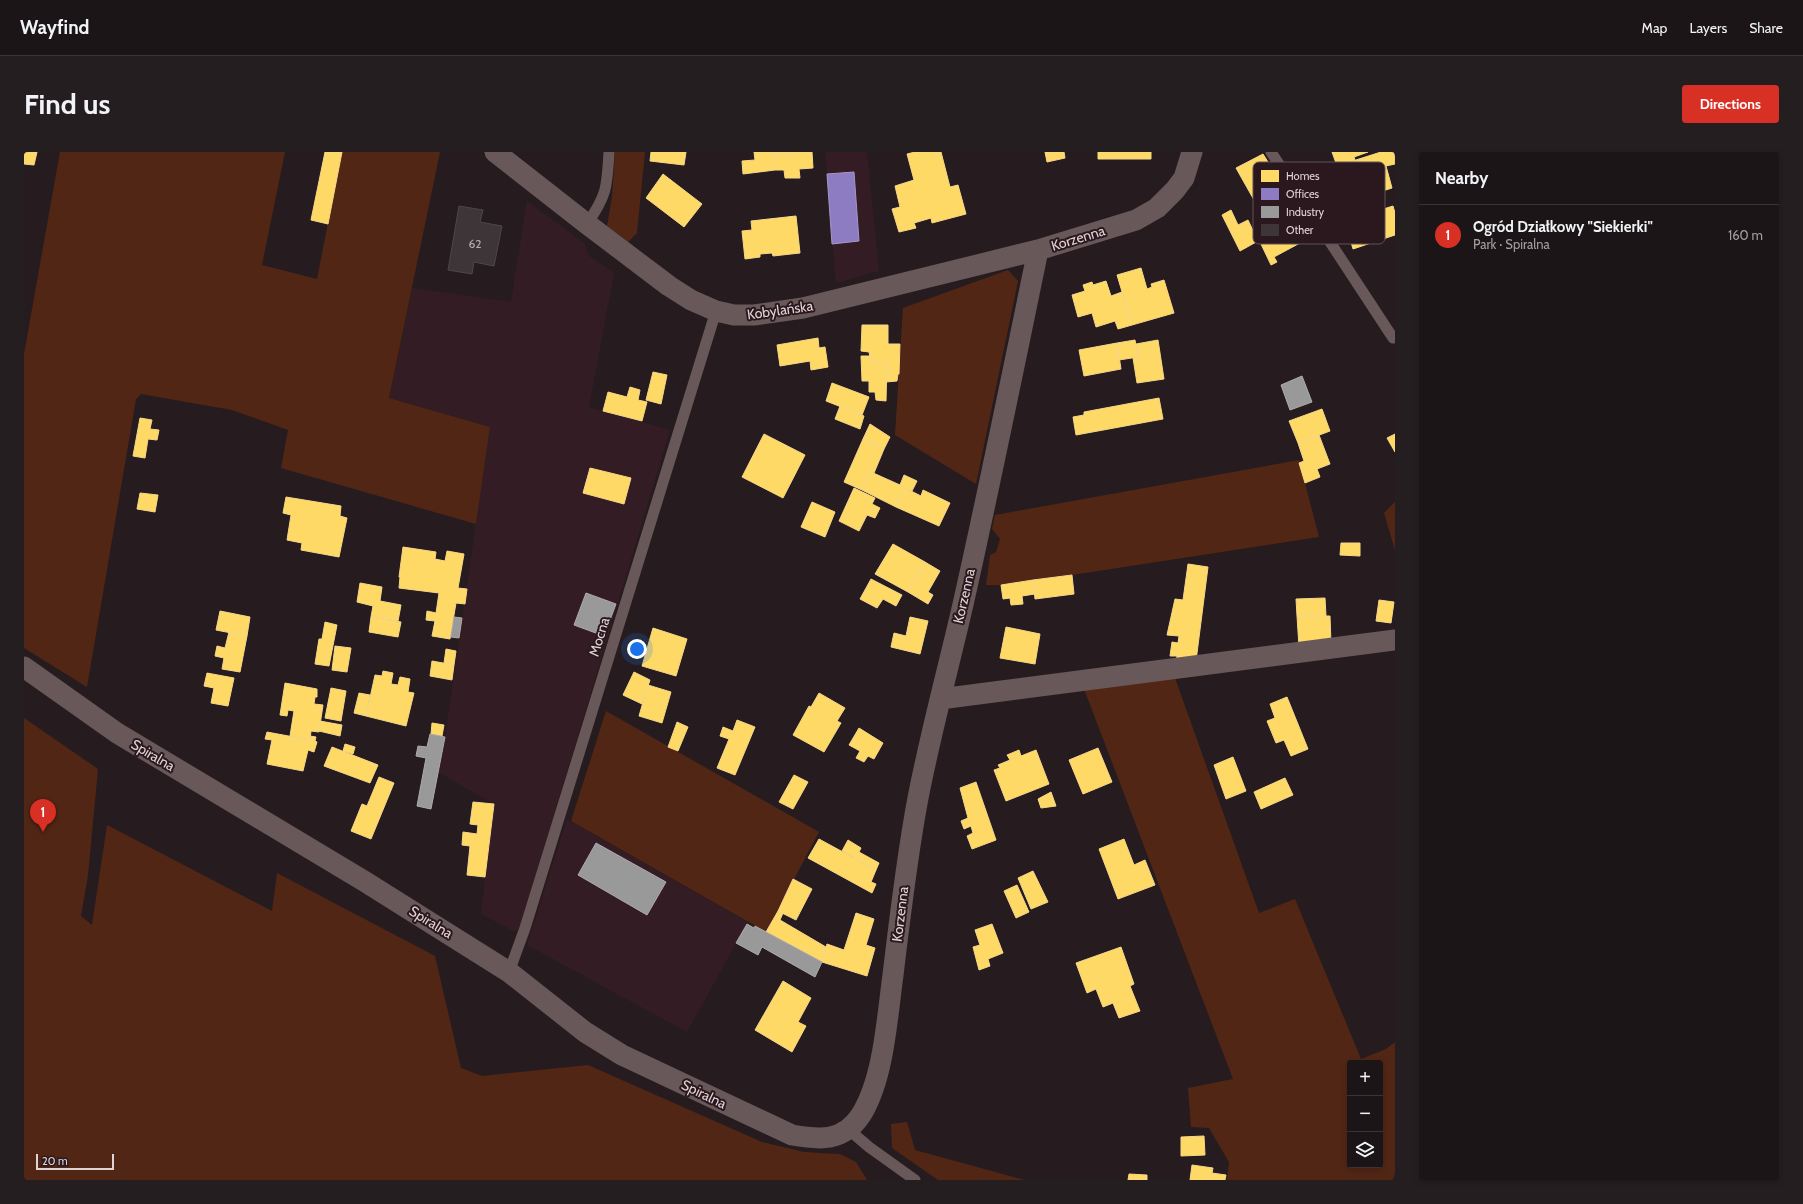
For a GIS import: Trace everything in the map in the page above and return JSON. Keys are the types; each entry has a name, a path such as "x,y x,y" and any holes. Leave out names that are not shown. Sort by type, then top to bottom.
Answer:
{"street":[{"name":"Kobylańska","path":"496,152 669,286 691,300 716,311 734,315 754,315 803,308 1038,250"},
{"name":"Korzenna","path":"848,1129 860,1117 868,1100 879,1067 885,1032 907,861 918,796 988,491 1038,250 1120,225 1148,214 1157,208 1175,190 1184,178 1192,152"},
{"path":"940,699 1395,640"},
{"name":"Spiralna","path":"24,667 117,734 370,885 509,972 585,1032 622,1055 771,1127 792,1135 816,1140 833,1137 848,1129"}],"lane":[{"path":"587,224 600,205 606,190 609,152"},
{"path":"1271,152 1278,162"},
{"path":"1331,244 1392,338"},
{"name":"Mocna","path":"509,972 528,921 716,311"},
{"path":"848,1129 869,1147 915,1180"}],"shaded area":[{"path":"60,152 285,152 262,265 317,279 342,152 440,152 389,398 490,427 476,524 281,468 288,430 232,410 141,394 136,399 87,687 24,648 24,354"},
{"path":"615,152 645,152 637,233 628,242 607,226 612,197"},
{"path":"825,152 867,152 879,271 836,283"},
{"path":"527,201 585,244 588,255 614,273 589,407 670,430 520,928 515,932 481,914 494,804 438,772 445,737 490,427 389,398 412,288 511,302"},
{"path":"1008,270 1018,281 976,484 895,435 903,308"},
{"path":"1299,460 1319,537 1072,575 1001,585 986,585 990,555 996,552 1000,539 992,529 995,515"},
{"path":"1395,502 1395,550 1384,513"},
{"path":"1175,678 1259,913 1295,899 1361,1059 1386,1049 1395,1042 1395,1173 1393,1180 1227,1180 1229,1162 1209,1128 1191,1127 1188,1088 1233,1079 1084,689"},
{"path":"606,711 819,832 766,932 571,821"},
{"path":"24,718 98,769 88,875 81,916 92,925 107,825 272,911 277,873 435,956 461,1068 482,1076 588,1065 762,1142 804,1152 840,1154 856,1162 867,1180 24,1180"},
{"path":"567,819 748,922 687,1032 527,945"},
{"path":"907,1122 915,1150 1024,1180 938,1180 892,1148 891,1124"}],"building: Homes":[{"path":"24,152 37,152 34,165 24,164"},
{"path":"325,152 342,152 328,224 311,220"},
{"path":"651,152 686,152 684,165 650,161"},
{"path":"754,152 792,152 792,154 774,155 775,170 743,174 742,161 755,160"},
{"path":"792,152 812,152 813,168 799,169 800,178 785,178 784,170 775,170 774,155 792,154"},
{"path":"915,152 941,152 950,187 958,185 966,214 932,223 931,218 914,223 916,228 899,232 892,209 900,207 895,186 914,180 907,154"},
{"path":"1045,152 1064,152 1065,158 1047,162"},
{"path":"1098,152 1151,152 1151,159 1098,159"},
{"path":"1332,152 1368,152 1354,157 1355,160 1349,162 1336,162"},
{"path":"1381,152 1394,152 1395,164 1386,166 1392,188 1385,190 1385,162 1350,162"},
{"path":"1263,154 1268,162 1253,162 1253,198 1236,168"},
{"path":"663,174 702,204 684,227 646,198"},
{"path":"1393,206 1395,213 1395,235 1385,238 1385,208"},
{"path":"1231,210 1238,225 1248,220 1253,230 1253,244 1240,251 1222,215"},
{"path":"796,216 800,253 773,256 772,253 760,254 760,257 745,259 742,231 752,230 751,221"},
{"path":"1261,244 1298,244 1274,257 1277,262 1271,265"},
{"path":"1352,244 1368,244 1353,249"},
{"path":"1141,268 1147,289 1152,287 1151,284 1164,280 1174,313 1132,325 1117,275"},
{"path":"1106,281 1111,296 1122,292 1132,325 1118,329 1115,321 1096,327 1092,313 1078,317 1072,295 1085,291 1083,285 1092,282 1093,285"},
{"path":"862,325 888,325 888,344 900,344 899,374 897,381 886,382 887,362 871,362 869,352 861,351"},
{"path":"818,338 819,348 825,347 828,367 811,370 810,361 780,366 777,345"},
{"path":"1135,340 1138,357 1119,360 1117,343"},
{"path":"1158,340 1164,379 1137,383 1133,358 1138,357 1136,344"},
{"path":"1117,343 1121,369 1084,376 1079,350"},
{"path":"861,356 871,356 871,362 887,362 886,401 876,400 875,392 869,392 869,381 862,381"},
{"path":"653,372 667,375 661,404 646,400"},
{"path":"832,383 869,397 862,415 826,401"},
{"path":"630,387 640,390 638,400 647,402 642,421 603,411 608,392 627,397"},
{"path":"1159,398 1163,419 1076,435 1073,417 1084,415 1084,412"},
{"path":"840,406 864,416 860,429 835,419"},
{"path":"1322,409 1330,431 1298,443 1289,421"},
{"path":"140,418 152,420 150,429 159,430 157,440 148,439 145,458 133,456"},
{"path":"870,424 890,437 884,449 863,439"},
{"path":"764,434 805,455 783,498 742,477"},
{"path":"1395,434 1395,452 1387,438"},
{"path":"1319,435 1330,464 1317,469 1320,477 1305,483 1299,463 1304,461 1298,443"},
{"path":"863,439 884,449 874,473 871,472 862,490 844,482"},
{"path":"590,468 631,478 624,504 583,493"},
{"path":"871,472 900,485 904,475 917,481 912,491 905,488 896,507 862,490"},
{"path":"854,488 875,498 872,504 880,508 875,518 867,515 859,531 839,521"},
{"path":"905,488 921,496 923,490 950,503 939,526 896,507"},
{"path":"140,493 158,495 155,512 137,509"},
{"path":"286,497 341,506 340,516 347,518 339,557 301,550 302,543 287,540 291,515 283,513"},
{"path":"812,502 835,512 825,537 801,527"},
{"path":"1341,543 1360,543 1360,556 1340,555"},
{"path":"893,544 925,562 908,592 875,574"},
{"path":"403,547 436,552 435,559 445,561 447,551 464,554 458,588 467,589 465,604 456,603 450,639 432,636 435,621 426,620 427,611 436,613 439,593 399,588"},
{"path":"925,562 940,571 928,592 933,595 928,604 908,592"},
{"path":"1188,564 1208,567 1196,661 1176,663 1177,656 1170,656 1172,642 1178,643 1179,636 1167,635 1175,599 1183,600"},
{"path":"1072,575 1074,594 1035,599 1033,580"},
{"path":"871,579 902,595 896,606 883,599 877,608 860,599"},
{"path":"1033,580 1035,594 1022,596 1023,604 1011,605 1010,598 1003,599 1001,585"},
{"path":"360,583 382,587 380,601 401,605 398,621 371,617 373,606 357,602"},
{"path":"1325,598 1326,616 1297,616 1296,599"},
{"path":"1379,600 1394,602 1391,623 1376,621"},
{"path":"220,611 250,617 247,636 216,630"},
{"path":"1297,616 1330,616 1331,643 1299,647"},
{"path":"371,617 401,622 398,637 369,632"},
{"path":"910,617 928,621 920,654 891,647 894,633 906,636"},
{"path":"325,622 337,625 329,666 315,664 319,639 322,639"},
{"path":"1006,627 1040,634 1035,664 1000,658"},
{"path":"653,628 687,639 676,676 642,666"},
{"path":"229,632 247,636 240,672 222,669 224,658 215,656 217,646 225,648"},
{"path":"335,646 351,648 347,672 332,670"},
{"path":"446,649 456,651 454,665 444,663"},
{"path":"432,661 454,665 452,680 430,676"},
{"path":"383,671 393,673 391,684 398,685 400,677 410,679 408,692 414,693 406,726 366,716 375,675 382,676"},
{"path":"634,672 650,680 642,704 623,695"},
{"path":"207,673 234,678 228,706 211,703 214,688 204,686"},
{"path":"285,683 317,689 317,697 315,697 314,704 323,705 319,732 311,731 310,740 290,736 294,711 288,710 287,716 280,715"},
{"path":"648,685 671,692 662,723 639,716"},
{"path":"331,688 346,691 341,721 325,718"},
{"path":"359,693 370,695 366,716 354,713"},
{"path":"819,693 845,708 837,721 841,723 824,752 793,735 809,706 811,707"},
{"path":"1287,697 1308,749 1291,756 1284,740 1276,743 1267,721 1275,718 1270,704"},
{"path":"737,720 755,727 735,775 717,768 729,739 720,736 723,727 733,731"},
{"path":"320,721 342,725 340,736 319,731"},
{"path":"677,722 688,727 678,751 668,747"},
{"path":"432,723 444,725 442,736 431,734"},
{"path":"859,728 883,743 874,759 868,756 864,762 856,758 860,751 849,745"},
{"path":"267,732 310,740 310,736 316,737 315,741 317,742 314,752 308,750 303,771 267,764 272,740 265,739"},
{"path":"345,744 355,747 353,754 343,751"},
{"path":"332,747 378,765 370,783 324,766"},
{"path":"1098,748 1112,782 1083,794 1069,760"},
{"path":"1019,750 1021,756 1036,750 1049,784 1006,801 994,770 1000,768 998,765 1010,760 1007,755"},
{"path":"1233,757 1246,791 1226,799 1214,765"},
{"path":"794,775 808,782 793,809 779,802"},
{"path":"379,777 394,783 371,839 351,831 362,804 367,806"},
{"path":"1285,778 1293,795 1261,809 1254,792"},
{"path":"976,782 996,840 972,849 967,836 973,833 971,826 964,829 961,821 968,818 960,788"},
{"path":"1051,792 1056,806 1041,808 1038,799"},
{"path":"473,802 494,804 485,877 467,875 470,846 462,845 463,832 477,834 478,825 470,824"},
{"path":"819,839 876,870 871,882 876,884 872,893 808,858"},
{"path":"1124,839 1134,865 1145,860 1155,885 1118,899 1099,849"},
{"path":"848,840 861,848 859,852 879,863 876,870 842,851"},
{"path":"1033,871 1048,902 1031,909 1018,878"},
{"path":"793,879 812,889 796,920 778,911"},
{"path":"1017,885 1029,912 1016,918 1004,891"},
{"path":"778,911 783,913 780,920 826,947 822,962 766,932"},
{"path":"856,913 874,919 866,945 875,948 867,976 822,962 827,944 844,950"},
{"path":"992,924 1003,953 988,959 990,966 979,970 973,947 980,945 975,930"},
{"path":"1121,947 1134,984 1130,986 1140,1011 1119,1018 1113,1003 1103,1007 1096,989 1087,993 1076,963"},
{"path":"783,981 811,998 798,1022 806,1026 792,1052 755,1030"},
{"path":"1204,1136 1205,1155 1181,1156 1181,1137"},
{"path":"1192,1165 1213,1168 1212,1173 1226,1175 1225,1180 1190,1180"},
{"path":"1129,1174 1147,1175 1147,1180 1128,1180"}],"building: Offices":[{"path":"854,172 859,241 832,244 827,174"}],"building: Industry":[{"path":"1302,376 1312,402 1290,410 1281,385"},
{"path":"586,593 616,604 604,636 574,625"},
{"path":"454,617 462,618 459,638 451,637"},
{"path":"430,734 445,737 431,809 417,806 426,758 416,756 418,746 427,747"},
{"path":"596,843 666,882 647,915 578,875"},
{"path":"747,924 754,928 755,926 822,962 815,977 762,947 758,955 736,943"}],"building: Other":[{"path":"459,206 483,210 480,222 502,226 494,266 474,262 472,274 448,270"}],"place":[{"name":"Ogród Działkowy \"Siekierki\"","path":"43,832"}]}
